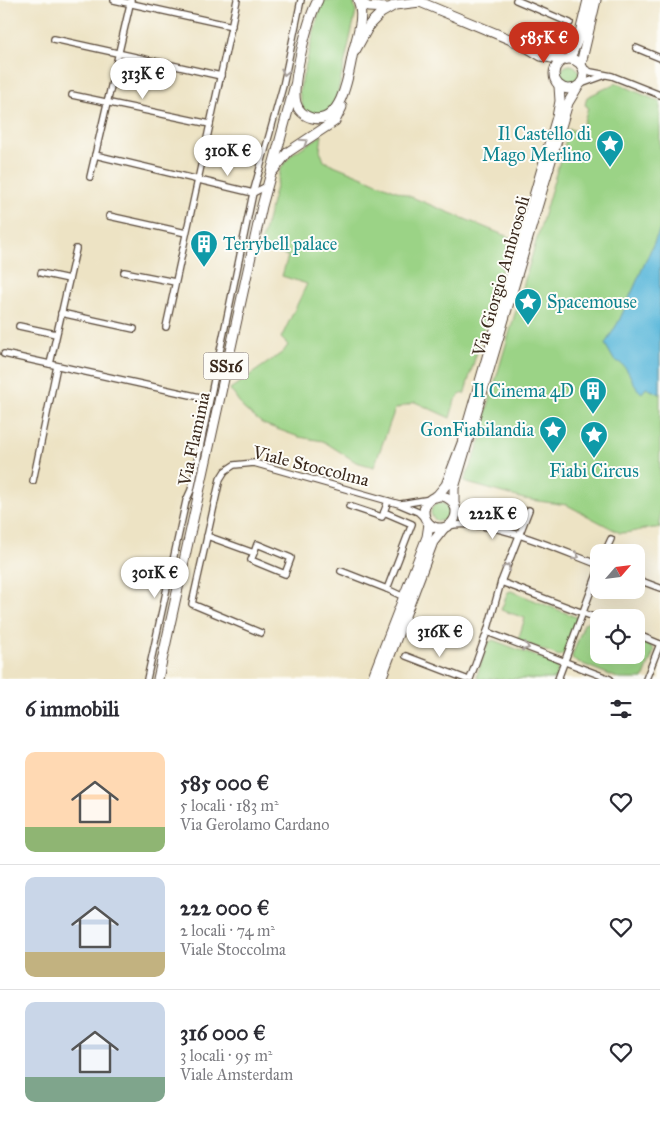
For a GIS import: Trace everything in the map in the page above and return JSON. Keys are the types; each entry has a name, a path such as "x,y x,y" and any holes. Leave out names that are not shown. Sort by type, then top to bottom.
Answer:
{"main road":[{"name":"Via Flaminia","path":"158,679 267,186 295,85 312,12 312,0"},
{"name":"Via Flaminia","path":"312,12 318,0"},
{"path":"554,74 556,66 566,59 579,37 588,0"},
{"path":"359,1 368,7 377,9 413,2 430,6 521,44 541,56 554,74 559,86 568,89 579,86 585,75 582,66 596,0"},
{"name":"Via Flaminia","path":"295,85 296,102 300,110 308,117 317,119 327,117 335,111 345,86 353,55 361,16 359,1"},
{"path":"353,55 370,24 380,13 391,7"},
{"path":"541,56 566,59 582,66"},
{"name":"Via Flaminia","path":"270,176 288,152 335,121 343,105 345,86"},
{"name":"Via Giorgio Ambrosoli","path":"433,498 446,485 462,443 557,118 560,101 559,86"},
{"name":"Via Giorgio Ambrosoli","path":"455,506 454,488 568,103 579,86"},
{"path":"372,679 428,537 425,506 433,498 447,498 455,506 454,520 433,542 381,679"},
{"path":"427,522 436,528 446,527"}],"street":[{"path":"114,0 131,2 232,26"},
{"path":"166,327 237,0"},
{"name":"Via Flaminia","path":"147,679 186,501 191,490 253,193 282,86 301,0"},
{"path":"516,0 570,23"},
{"path":"90,177 131,2"},
{"path":"54,39 221,76"},
{"path":"636,48 660,58"},
{"path":"582,66 605,76"},
{"path":"579,86 605,76 612,76 660,95"},
{"path":"72,96 210,124"},
{"path":"95,155 253,193 267,186"},
{"path":"109,216 186,233"},
{"path":"50,364 76,249"},
{"path":"124,272 175,282"},
{"path":"42,273 69,279"},
{"path":"61,313 134,330"},
{"path":"20,326 56,334"},
{"path":"4,354 209,399"},
{"path":"33,481 57,366"},
{"name":"Viale Stoccolma","path":"261,633 192,604 220,479 225,471 234,465 245,462 271,467 399,504 418,512 427,522"},
{"name":"Viale Stoccolma","path":"399,504 433,498"},
{"path":"349,506 382,517 388,501"},
{"path":"455,506 472,524"},
{"path":"406,656 468,679 487,632 501,582 529,510"},
{"path":"384,512 412,524 387,589"},
{"path":"182,523 192,526"},
{"path":"446,527 472,524 520,536 590,562"},
{"path":"207,536 254,553"},
{"path":"609,544 611,539"},
{"path":"258,544 291,558 284,574 251,560 254,553 258,544"},
{"path":"342,572 404,597"},
{"path":"501,582 590,616"},
{"path":"645,582 660,588"},
{"path":"558,679 590,594"},
{"path":"487,632 610,679"},
{"path":"645,638 660,644 646,679"}],"green space":[{"path":"322,0 353,0 356,12 335,105 323,113 315,115 303,108 299,92"},
{"path":"570,65 576,68 579,74 576,80 570,83 564,80 561,74 564,68"},
{"path":"617,83 660,102 660,528 620,533 567,505 524,499 464,482 484,432 481,430 569,129 581,132 588,107 585,105 587,97"},
{"path":"322,135 320,150 324,161 511,238 464,395 462,393 455,400 450,418 415,402 395,409 374,467 356,462 323,441 299,437 263,424 244,409 230,389 283,352 288,345 281,338 307,284 282,276 288,256 260,247 281,168 292,154"},
{"path":"436,503 444,503 449,508 447,519 436,521 431,516 431,508"},
{"path":"511,591 576,617 577,622 564,654 559,656 518,640 525,618 501,610 508,592"},
{"path":"590,622 590,664 645,664 645,644 651,646 654,651 643,679 620,679 573,660 572,656 584,624"},
{"path":"493,640 556,664 558,670 555,679 478,679 477,675 488,643"}],"water":[{"path":"660,229 660,394 646,388 642,393 624,366 614,360 605,344 619,321"}],"place":[{"name":"Il Castello di Mago Merlino","path":"610,168"},
{"name":"Terrybell palace","path":"204,268"},
{"name":"Spacemouse","path":"528,326"},
{"name":"Il Cinema 4D","path":"593,415"},
{"name":"GonFiabilandia","path":"553,454"},
{"name":"Fiabi Circus","path":"594,459"}]}
